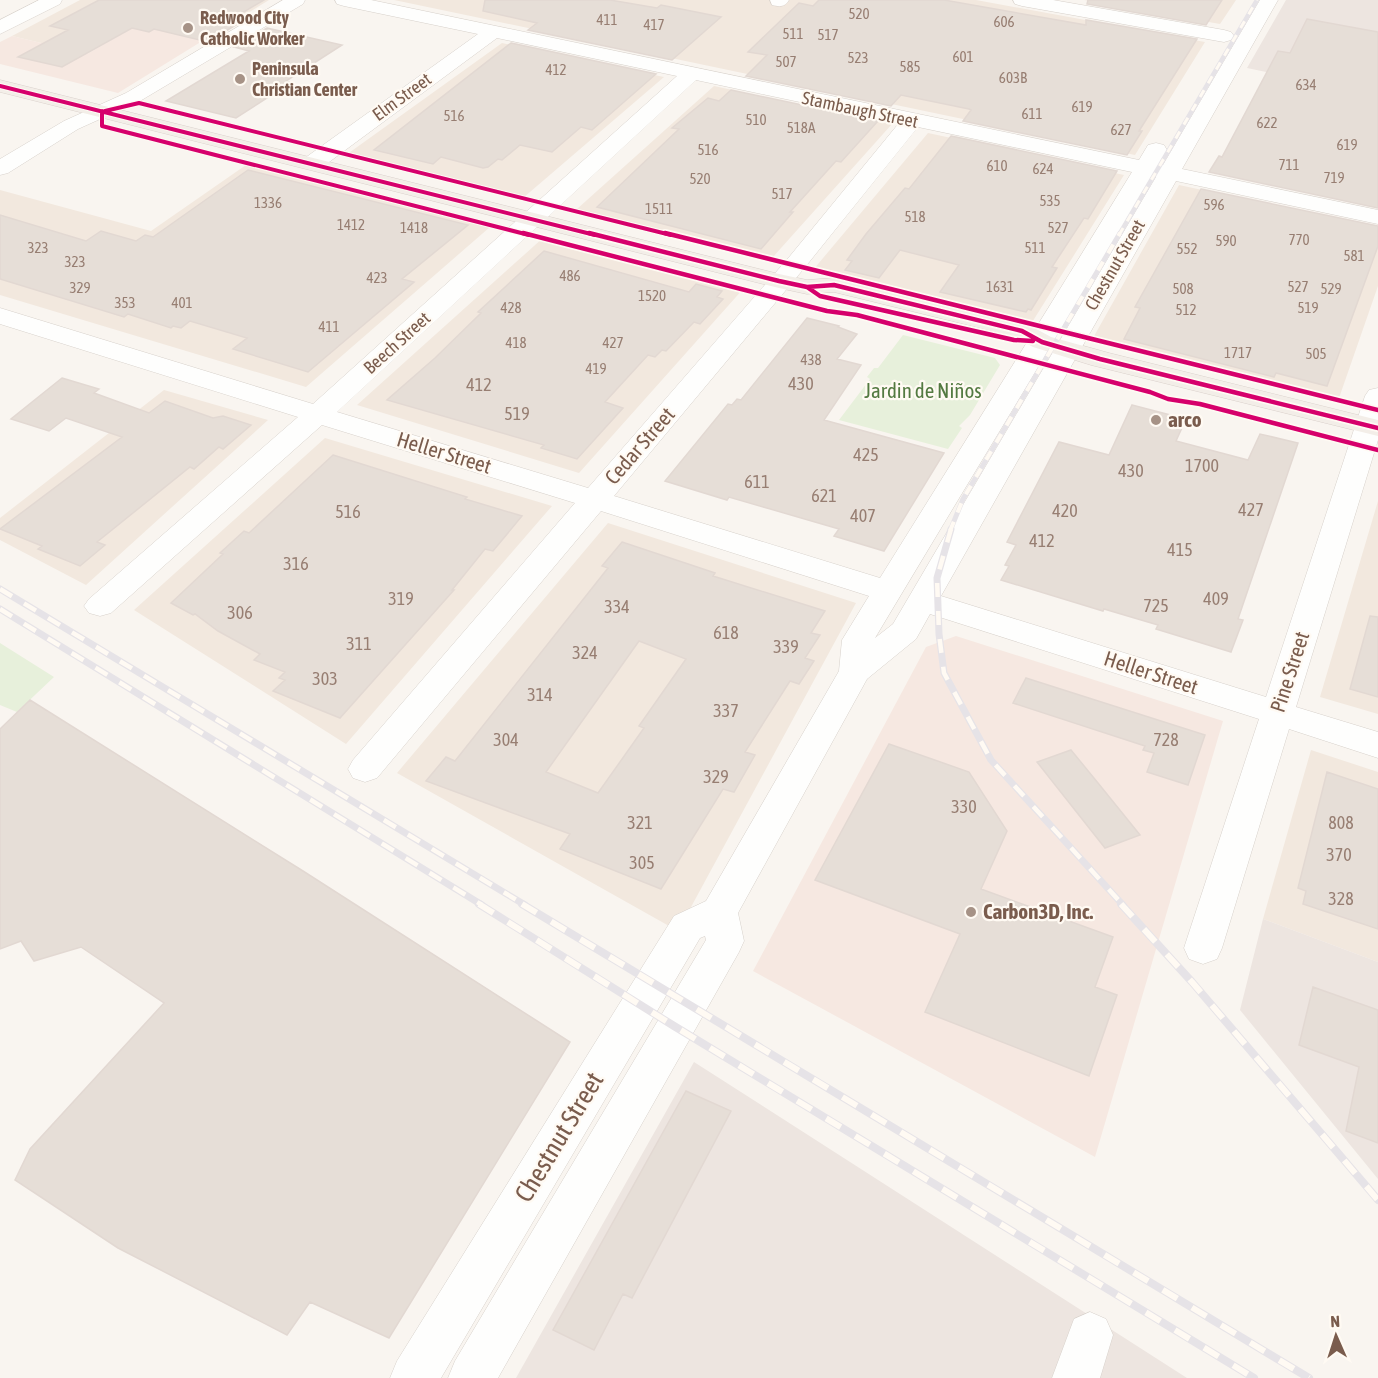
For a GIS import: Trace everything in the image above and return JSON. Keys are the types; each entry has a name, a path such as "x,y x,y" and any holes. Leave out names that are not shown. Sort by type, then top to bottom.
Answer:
{"main road":[{"path":"0,86 807,287 820,296 1014,340 1054,345 1226,392 1375,417"}],"street":[{"path":"0,28 53,0"},
{"path":"0,168 72,125 133,97 296,0"},
{"name":"Stambaugh Street","path":"344,0 691,75 1378,217"},
{"path":"1023,0 1224,36"},
{"name":"Chestnut Street","path":"855,671 858,640 1012,386 1054,345 1168,172 1269,0"},
{"path":"1212,57 1235,18"},
{"name":"Elm Street","path":"313,164 493,32"},
{"name":"Beech Street","path":"100,606 317,416 691,75"},
{"name":"Cedar Street","path":"365,770 912,121"},
{"name":"Chestnut Street","path":"414,1378 687,927 719,912 855,671 905,631 923,602 1144,167 1170,129"},
{"name":"Heller Street","path":"0,316 317,416 595,498 887,591"},
{"name":"Pine Street","path":"1203,948 1277,713 1375,417"},
{"name":"Heller Street","path":"923,602 1378,745"},
{"name":"Chestnut Street","path":"472,1378 724,941 719,912"},
{"path":"1076,1378 1090,1335"}],"shaded area":[{"path":"80,0 269,0 225,27 158,13 87,54 12,36"},
{"path":"394,0 976,0 1205,42 1135,155"},
{"path":"1084,0 1236,0 1220,24"},
{"path":"1286,0 1378,0 1378,81 1344,88 1247,68"},
{"path":"158,13 225,27 118,93 0,64 0,42 12,36 87,54"},
{"path":"502,43 664,77 523,198 346,155"},
{"path":"714,86 892,124 773,257 577,209"},
{"path":"928,133 1124,175 1031,324 813,270"},
{"path":"246,165 490,227 306,387 0,295 0,190 151,231"},
{"path":"1179,185 1378,228 1378,286 1339,398 1093,338"},
{"path":"544,237 744,288 579,473 357,405"},
{"path":"164,390 268,420 86,585 0,540 0,518"},
{"path":"325,438 552,506 346,744 134,610"},
{"path":"1378,501 1378,714 1320,697"},
{"path":"608,523 856,603 678,931 397,773"},
{"path":"956,636 1223,721 1095,1157 753,971 926,647"},
{"path":"1311,750 1378,772 1378,962 1263,919"},
{"path":"1263,919 1378,962 1378,1179 1240,1010"},
{"path":"694,1062 1187,1378 516,1378"}],"green space":[{"name":"Jardin de Niños","path":"903,335 995,358 1000,365 970,415 959,426 962,428 948,449 839,420 870,379 867,377 874,368 878,368"},
{"path":"0,643 54,677 17,712 0,705"}],"building":[{"path":"99,0 264,0 230,20 241,22 208,42 154,29 149,32 132,28 62,67 18,57 68,30 50,26"},
{"path":"485,0 610,0 657,8 661,5 721,17 672,60 528,30 537,23 483,11"},
{"path":"819,0 944,0 1086,25 1086,20 1197,39 1139,131 1142,131 1127,155 963,121 971,110 969,109 901,95 891,106 746,76 767,55 748,52 799,3 813,6"},
{"path":"1088,0 1222,0 1206,25 1087,4"},
{"path":"1307,19 1378,32 1378,208 1209,172 1219,156 1222,157 1278,51 1290,53"},
{"name":"Peninsula Christian Center","path":"267,28 342,45 286,81 292,82 236,118 166,101 249,51 234,47"},
{"path":"511,43 656,74 592,130 581,127 552,152 520,145 502,160 498,159 483,168 441,157 433,164 374,150"},
{"path":"731,90 878,121 841,162 836,161 790,212 793,212 761,249 597,207 679,129 672,128 708,98 719,101"},
{"path":"951,136 1117,171 1088,219 1084,218 1052,267 1057,268 1031,310 1028,309 1026,312 940,292 959,265 900,250 879,278 845,270 852,261 847,260 866,234 905,188 909,189"},
{"path":"248,170 468,225 402,279 414,282 308,372 233,349 247,338 190,321 181,328 173,326 171,328 128,314 124,317 0,279 0,215 86,241 101,231 136,241 145,235 153,237"},
{"path":"1201,189 1378,226 1378,246 1327,386 1276,373 1274,377 1124,339 1140,308 1135,307"},
{"path":"544,251 689,292 696,284 722,291 717,297 723,299 700,324 694,322 666,351 662,350 655,357 648,355 605,402 623,408 577,459 541,448 544,445 387,400 435,358 481,313 478,312"},
{"path":"807,318 839,326 857,334 837,359 861,365 824,420 944,453 884,551 834,536 839,529 729,497 727,500 665,481 728,404 732,405 737,399 741,400"},
{"path":"62,378 99,389 94,393 149,413 165,401 213,418 223,416 251,425 223,449 219,447 194,469 190,467 97,542 105,545 80,566 38,549 42,546 0,529 122,437 66,418 49,431 11,419"},
{"path":"1132,405 1186,419 1176,441 1248,460 1260,434 1298,443 1238,619 1243,620 1231,652 1156,629 1158,625 1001,580 1009,566 1005,565 1016,545 1007,542 1059,442 1109,455"},
{"path":"333,455 522,516 493,551 485,549 452,590 454,590 340,718 273,691 285,680 279,678 285,672 254,660 260,654 218,631 195,614 171,603 244,531 249,533"},
{"path":"622,542 715,573 713,576 825,611 811,633 820,635 805,658 814,661 799,684 790,681 745,752 755,755 734,792 723,789 661,889 560,849 570,834 426,781 446,757 455,761 608,568 602,566","holes":["639,641 686,659 639,726 644,728 598,793 546,772"]},
{"path":"1370,616 1378,617 1378,697 1350,689"},
{"path":"1026,678 1205,735 1188,785 1147,772 1154,753 1143,750 1145,746 1013,703"},
{"path":"30,700 570,1042 389,1338 310,1302 287,1335 118,1248 15,1180 30,1149 164,1003 81,947 34,961 21,941 0,949 0,729"},
{"name":"Carbon3D, Inc.","path":"889,744 969,772 1007,831 981,889 1113,937 1095,987 1117,995 1089,1076 925,1012 960,934 815,880"},
{"path":"1071,750 1140,835 1105,848 1037,762"},
{"path":"1327,772 1378,789 1378,929 1303,904 1306,891 1298,888"},
{"path":"1313,987 1378,1010 1378,1143 1346,1131 1359,1067 1299,1045"},
{"path":"686,1091 731,1111 632,1298 623,1294 594,1350 553,1330"}],"railway":[{"path":"1119,235 1257,0"},
{"path":"950,531 963,499 1120,233"},
{"path":"951,529 937,578 939,634 944,673 991,760 1123,905"},
{"path":"0,589 525,905"},
{"path":"0,609 482,905"},
{"path":"479,904 674,1026 1254,1378"},
{"path":"522,904 1309,1378"},
{"path":"1121,904 1192,982 1378,1200"}],"cycle path":[{"path":"0,86 779,281 807,287 834,285 1022,331 1042,342 1100,359 1378,428"},
{"path":"105,111 139,103 1378,410"},
{"path":"102,111 102,126 827,311 857,315 1150,392 1168,399 1200,404 1378,450"},
{"path":"807,287 820,296 1014,340 1033,341"}],"place":[{"name":"Redwood City Catholic Worker","path":"188,28"},
{"name":"Peninsula Christian Center","path":"240,79"},
{"name":"arco","path":"1156,420"},
{"name":"Carbon3D, Inc.","path":"971,912"}]}
